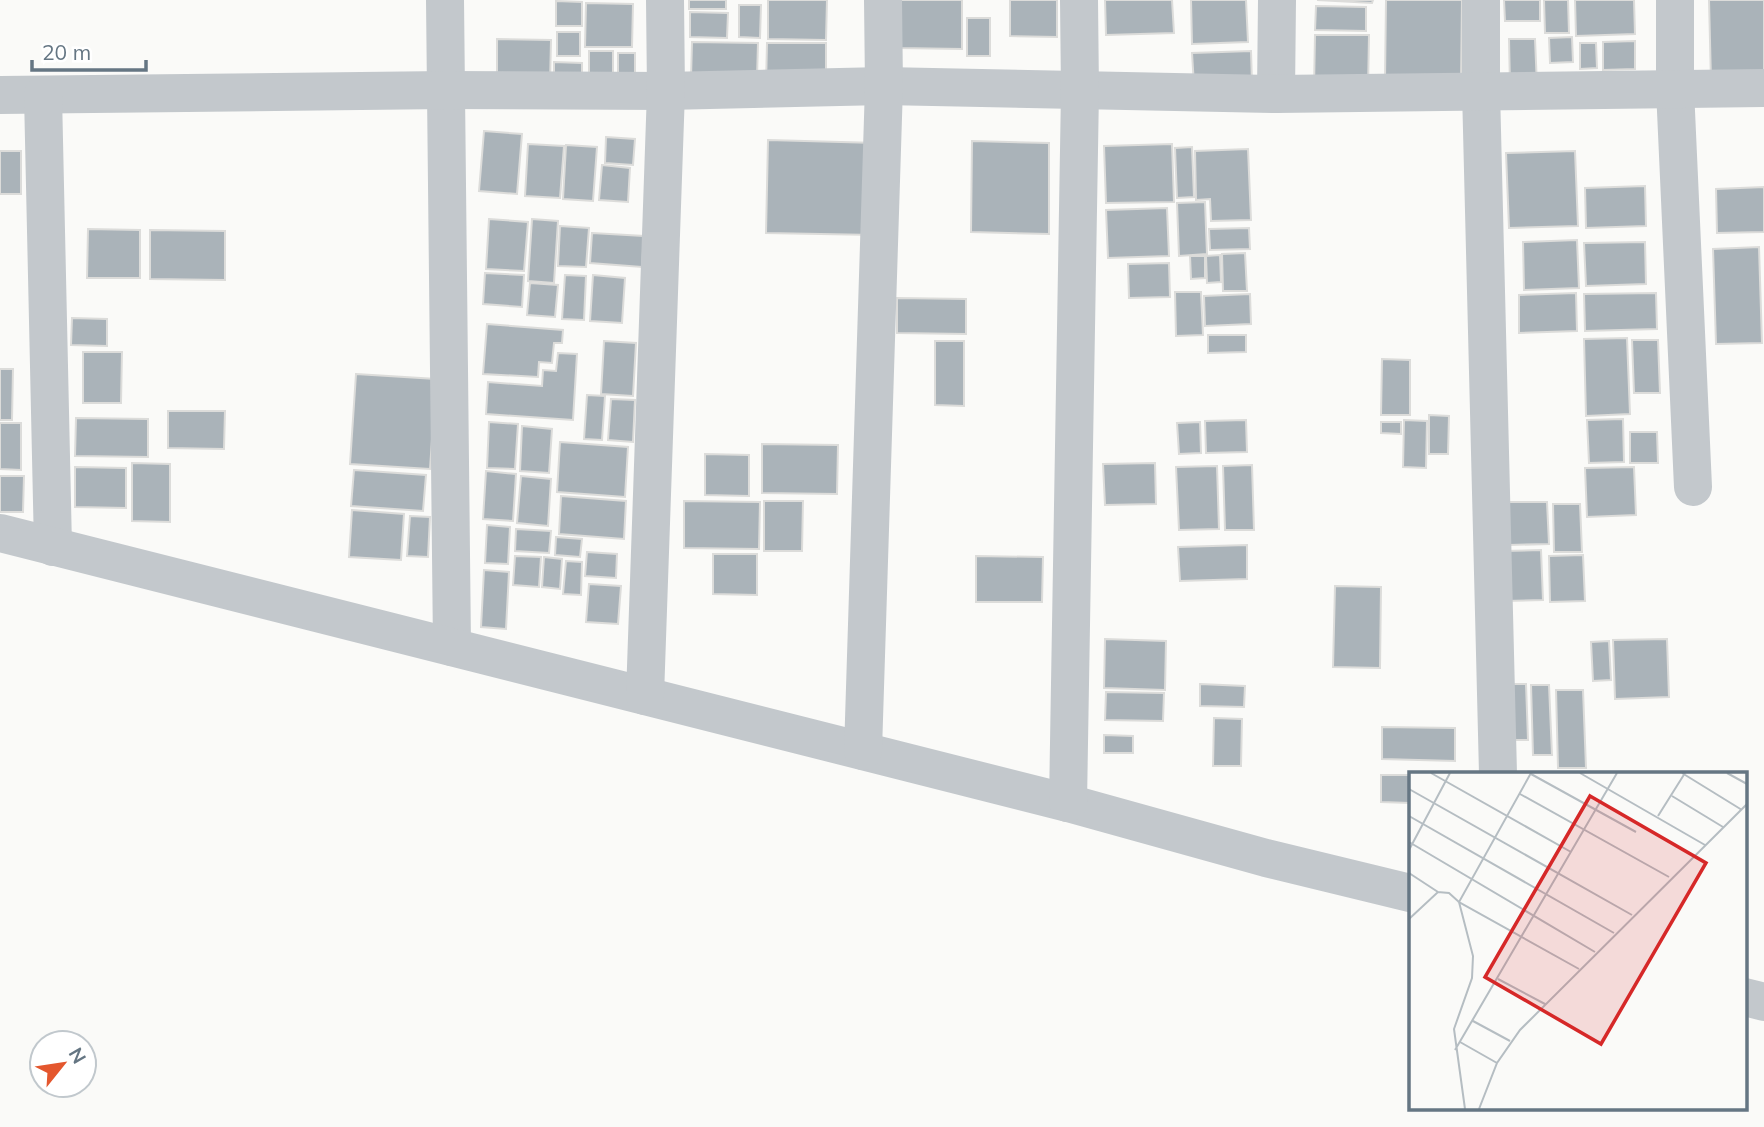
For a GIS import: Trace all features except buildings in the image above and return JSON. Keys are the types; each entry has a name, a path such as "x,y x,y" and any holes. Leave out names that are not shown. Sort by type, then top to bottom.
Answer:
{"street":[{"path":"445,0 452,647"},
{"path":"645,696 666,90 665,0"},
{"path":"863,751 884,86 883,0"},
{"path":"1068,803 1080,91 1079,0"},
{"path":"1276,94 1277,0"},
{"path":"1481,0 1498,772"},
{"path":"1675,0 1675,89 1693,487"},
{"path":"0,95 884,86 1276,94 1764,88"},
{"path":"43,95 53,547"},
{"path":"0,533 1068,803 1266,858 1409,893"},
{"path":"1746,997 1764,1002"}]}
